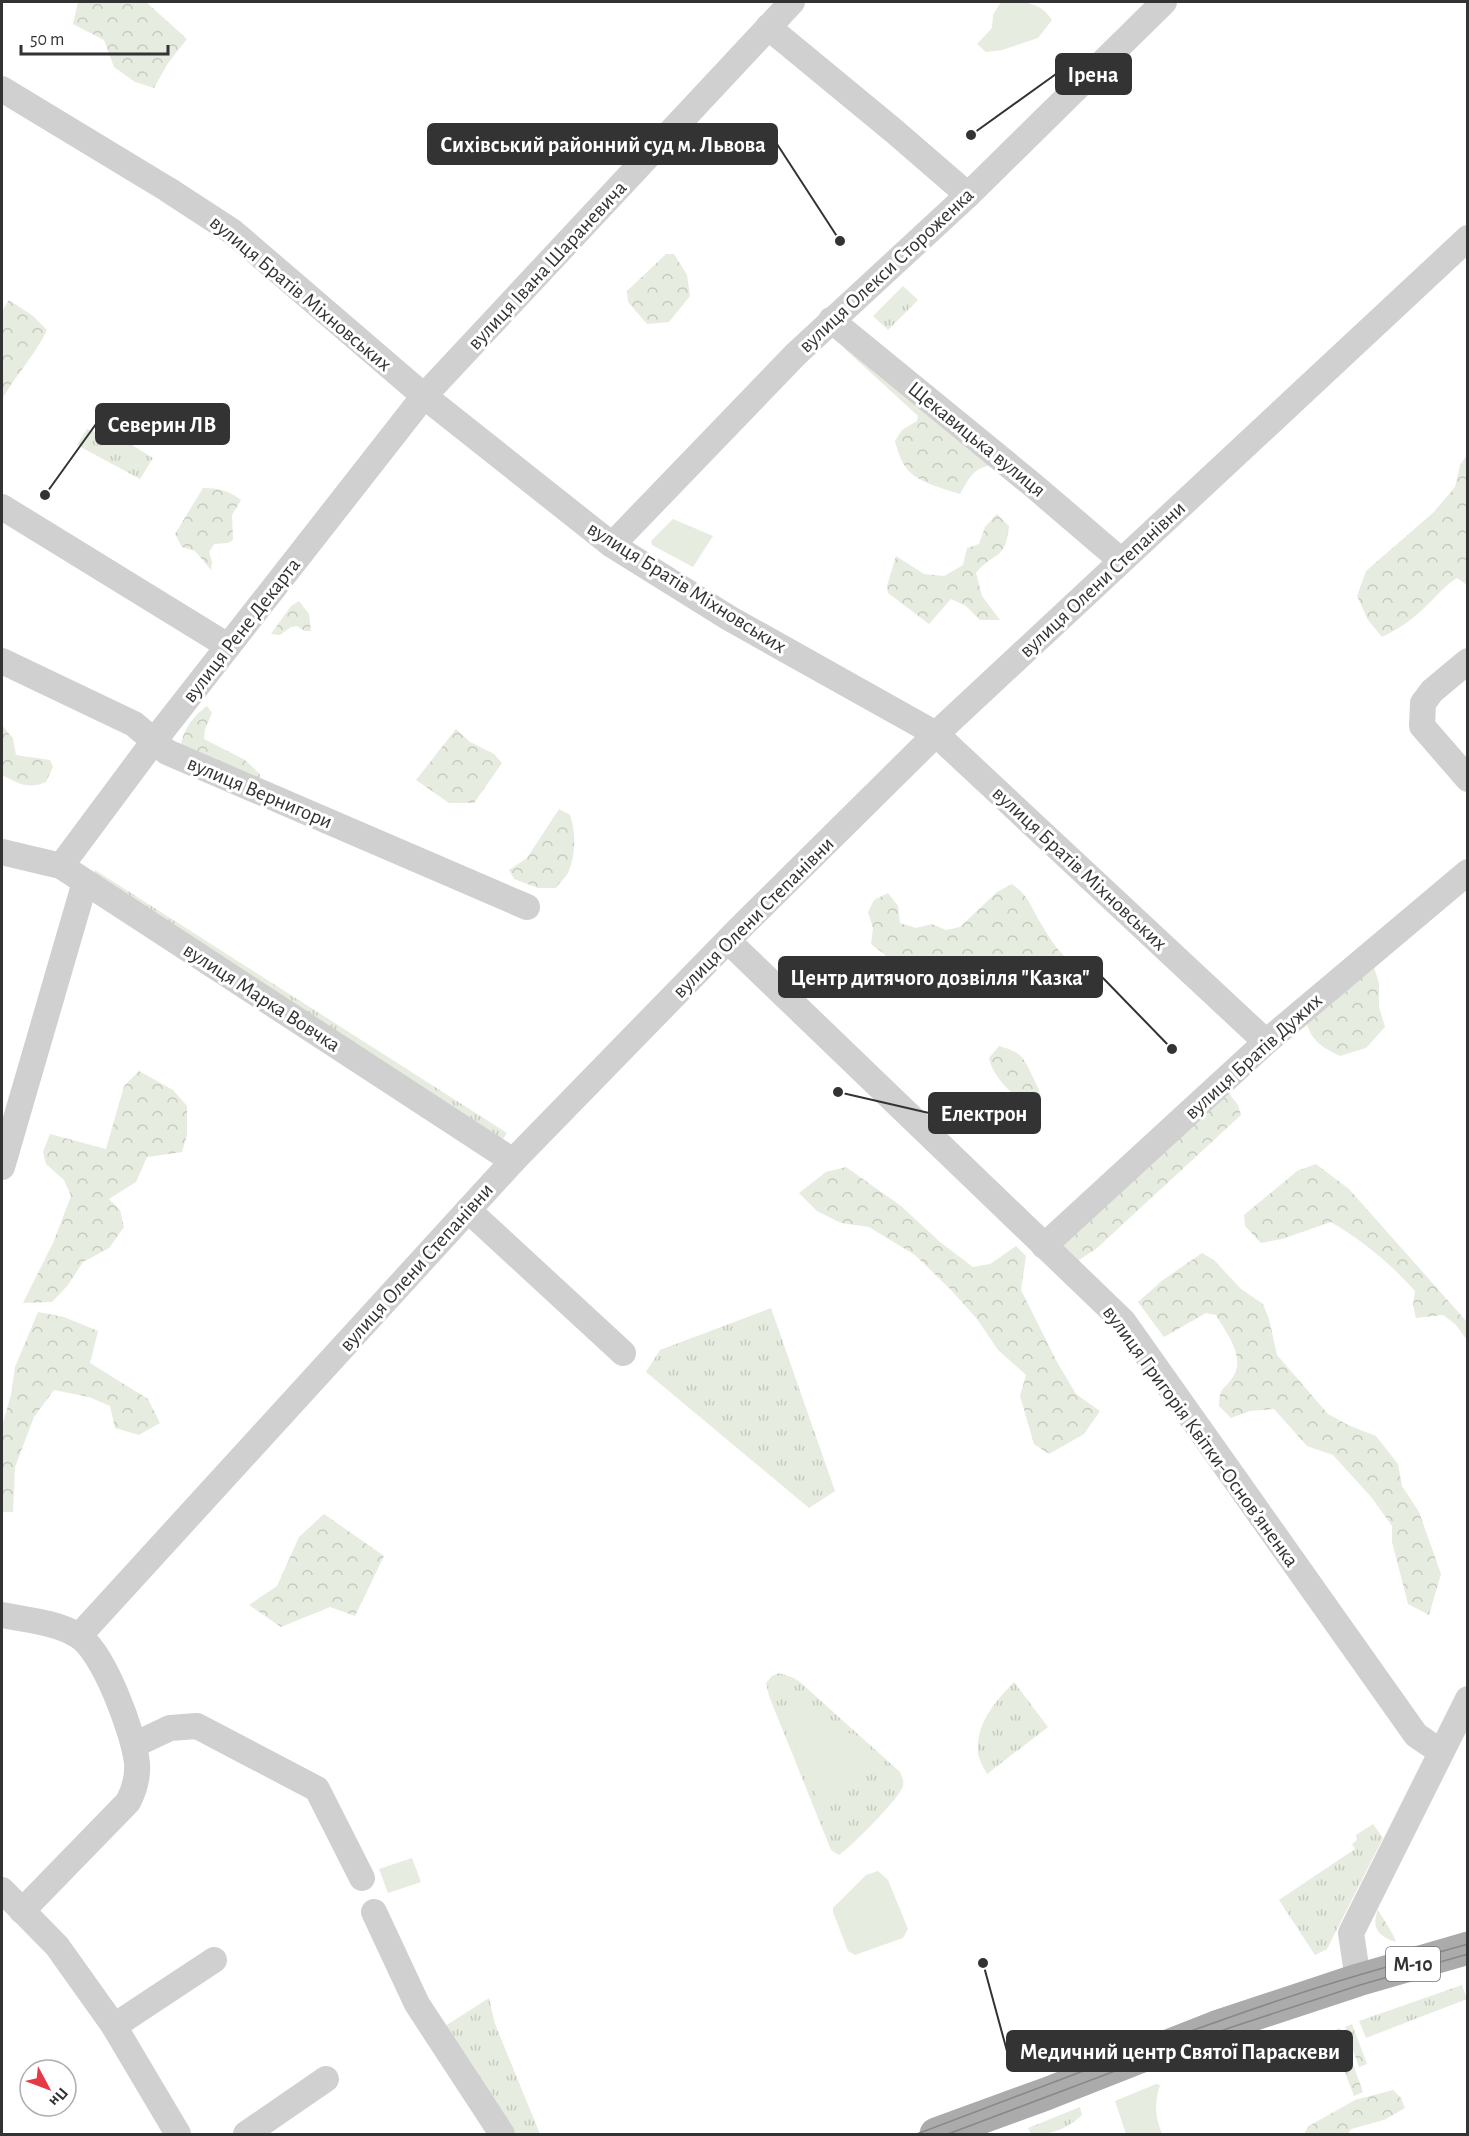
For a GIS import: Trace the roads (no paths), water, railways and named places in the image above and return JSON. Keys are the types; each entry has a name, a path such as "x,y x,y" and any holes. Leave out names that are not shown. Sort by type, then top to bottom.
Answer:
{"main road":[{"name":"М-10","path":"936,2134 1046,2094 1216,2027 1358,1980 1467,1948"}],"street":[{"name":"вулиця Івана Шараневича","path":"424,396 792,2"},
{"name":"вулиця Олекси Стороженка","path":"612,545 752,398 831,320 968,195 1164,2"},
{"path":"768,27 968,195"},
{"name":"вулиця Братів Міхновських","path":"2,90 167,189 233,232 424,396 612,545 729,618 936,734 1266,1042"},
{"name":"вулиця Олени Степанівни","path":"79,1635 513,1161 728,941 936,734 1467,238"},
{"name":"Щекавицька вулиця","path":"831,320 1034,486 1120,562"},
{"name":"вулиця Рене Декарта","path":"61,866 154,741 424,396"},
{"path":"2,507 228,646"},
{"name":"вулиця Вернигори","path":"2,661 134,724 167,752 527,907"},
{"path":"1467,662 1432,691 1423,703 1422,726 1467,779"},
{"name":"вулиця Марка Вовчка","path":"2,852 61,866 513,1161"},
{"name":"вулиця Братів Дужих","path":"1044,1246 1266,1042 1467,872"},
{"path":"2,1167 8,1123 85,882"},
{"name":"вулиця Григорія Квітки-Основʼяненка","path":"728,941 1123,1321 1416,1735 1441,1752"},
{"path":"468,1210 623,1353"},
{"path":"2,1615 57,1627 79,1635 93,1650 106,1671 134,1745 137,1764 136,1787 128,1802 22,1911"},
{"path":"1358,1980 1351,1933 1467,1700"},
{"path":"134,1745 170,1728 197,1726 317,1789 362,1878"},
{"path":"2,1890 57,1947 114,2026 178,2134"},
{"path":"374,1912 417,2004 502,2134"},
{"path":"114,2026 214,1960"},
{"path":"246,2134 326,2079"}],"tram line":[{"path":"917,2134 1162,2042 1310,1990 1468,1944"},
{"path":"948,2134 1229,2028 1360,1985 1468,1954"}],"place":[{"name":"Ірена","path":"971,135"},
{"name":"Сихівський районний суд м. Львова","path":"840,241"},
{"name":"Северин ЛВ","path":"45,495"},
{"name":"Центр дитячого дозвілля \"Казка\"","path":"1172,1049"},
{"name":"Електрон","path":"838,1092"},
{"name":"Медичний центр Святої Параскеви","path":"983,1963"}]}
